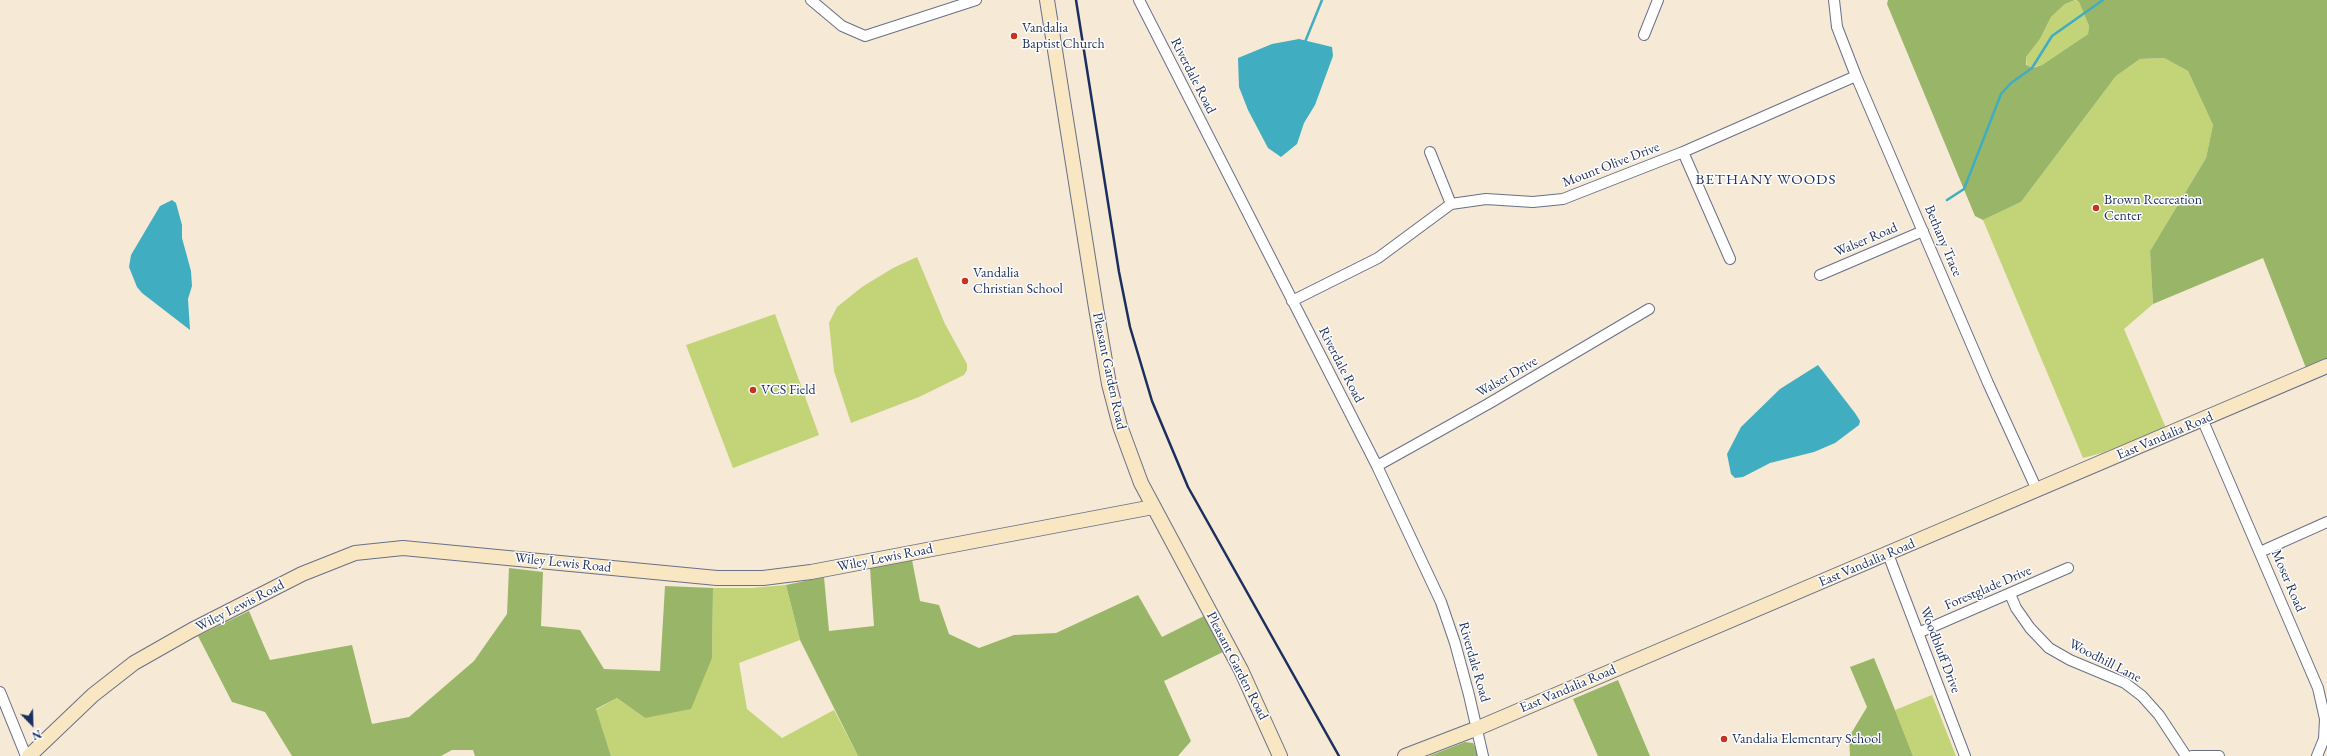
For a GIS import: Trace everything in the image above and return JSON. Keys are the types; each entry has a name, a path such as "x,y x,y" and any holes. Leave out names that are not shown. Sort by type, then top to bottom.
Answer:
{"street":[{"path":"811,0 842,26 865,36 976,0"},
{"name":"Pleasant Garden Road","path":"1047,0 1109,384 1125,442 1153,507 1241,670 1280,756"},
{"name":"Riverdale Road","path":"1139,0 1377,466 1441,602 1455,643 1478,728 1483,756"},
{"path":"1644,35 1658,0"},
{"name":"Bethany Trace","path":"1834,0 1837,27 1856,76 1988,384 2037,490"},
{"name":"Mount Olive Drive","path":"1292,301 1378,258 1451,204 1486,199 1533,202 1563,199 1683,152 1856,76"},
{"path":"1430,152 1451,204"},
{"path":"1683,152 1730,259"},
{"name":"Walser Road","path":"1820,276 1923,231"},
{"name":"Walser Drive","path":"1377,466 1488,404 1649,309"},
{"name":"East Vandalia Road","path":"1405,756 1478,728 2327,366"},
{"name":"Moser Road","path":"2203,420 2318,688 2325,719 2324,739 2317,756"},
{"name":"Wiley Lewis Road","path":"27,756 93,695 134,663 192,630 302,574 355,553 403,548 717,578 763,578 808,572 1153,507"},
{"path":"2260,552 2327,522"},
{"name":"Woodbluff Drive","path":"1888,554 1966,756"},
{"name":"Forestglade Drive","path":"1918,633 2068,568"},
{"name":"Woodhill Lane","path":"2010,594 2016,608 2030,628 2050,648 2070,660 2125,683 2142,696 2159,715 2186,756"},
{"path":"0,692 27,756"},
{"path":"2192,756 2219,756"}],"green space":[{"path":"1888,0 2075,0 2065,4 2051,17 2040,39 2026,57 2026,65 2032,68 2042,65 2088,34 2089,26 2079,2 2076,0 2327,0 2327,359 2306,368 2263,258 2153,304 2150,251 2206,158 2213,125 2188,71 2164,58 2140,59 2116,76 2021,202 1983,220 1975,216 1887,4"},
{"path":"2075,0 2079,2 2089,26 2088,34 2042,65 2027,68 2026,57 2040,39 2051,17 2065,4"},
{"path":"2164,58 2188,71 2213,125 2206,158 2150,251 2153,304 2124,329 2166,428 2102,453 2083,458 1983,220 2021,202 2116,76 2140,59"},
{"path":"917,257 945,324 967,364 967,370 964,375 919,397 851,423 834,371 829,323 837,307 862,287 893,268"},
{"name":"VCS Field","path":"775,314 819,435 733,468 686,345"},
{"path":"912,560 920,601 939,605 949,634 979,648 1014,635 1056,633 1138,595 1162,637 1204,616 1223,652 1164,681 1191,741 1178,756 858,756 800,640 786,585 824,577 829,631 874,626 870,568"},
{"path":"509,568 543,572 541,626 580,630 604,669 660,671 665,586 713,588 712,658 691,709 645,718 617,698 596,709 611,756 475,756 473,750 452,750 441,756 292,756 265,712 232,702 198,636 249,611 270,660 352,645 372,724 409,717 474,661 507,614"},
{"path":"786,585 800,640 739,663 747,709 782,738 834,710 858,756 611,756 596,710 617,698 645,718 712,658 713,588 751,588"},
{"path":"1874,658 1913,756 1850,756 1849,737 1867,707 1850,667"},
{"path":"1618,680 1650,756 1598,756 1573,699"},
{"path":"1932,695 1956,756 1913,756 1895,710"},
{"path":"1465,742 1473,743 1479,756 1429,756"}],"water":[{"path":"1299,39 1332,47 1333,56 1315,105 1304,123 1297,144 1281,157 1268,148 1248,110 1239,87 1238,58 1272,44"},
{"path":"172,200 176,203 182,225 182,238 191,271 192,286 188,299 190,330 142,293 137,287 129,267 131,255 160,206"},
{"path":"1818,365 1855,413 1860,421 1859,425 1835,443 1814,452 1770,463 1743,477 1735,478 1731,474 1727,454 1741,427 1780,389"}],"waterway":[{"path":"1305,42 1322,0"},
{"path":"1947,200 1964,189 2001,94 2011,83 2032,68 2052,36 2103,0"}],"railway":[{"path":"1076,0 1119,272 1130,327 1152,401 1188,487 1339,756"}],"place":[{"name":"Vandalia Baptist Church","path":"1014,36"},
{"name":"Brown Recreation Center","path":"2096,208"},
{"name":"Vandalia Christian School","path":"965,281"},
{"name":"VCS Field","path":"753,390"},
{"name":"Vandalia Elementary School","path":"1724,739"}],"district":[{"name":"BETHANY WOODS","path":"1766,180"}]}
